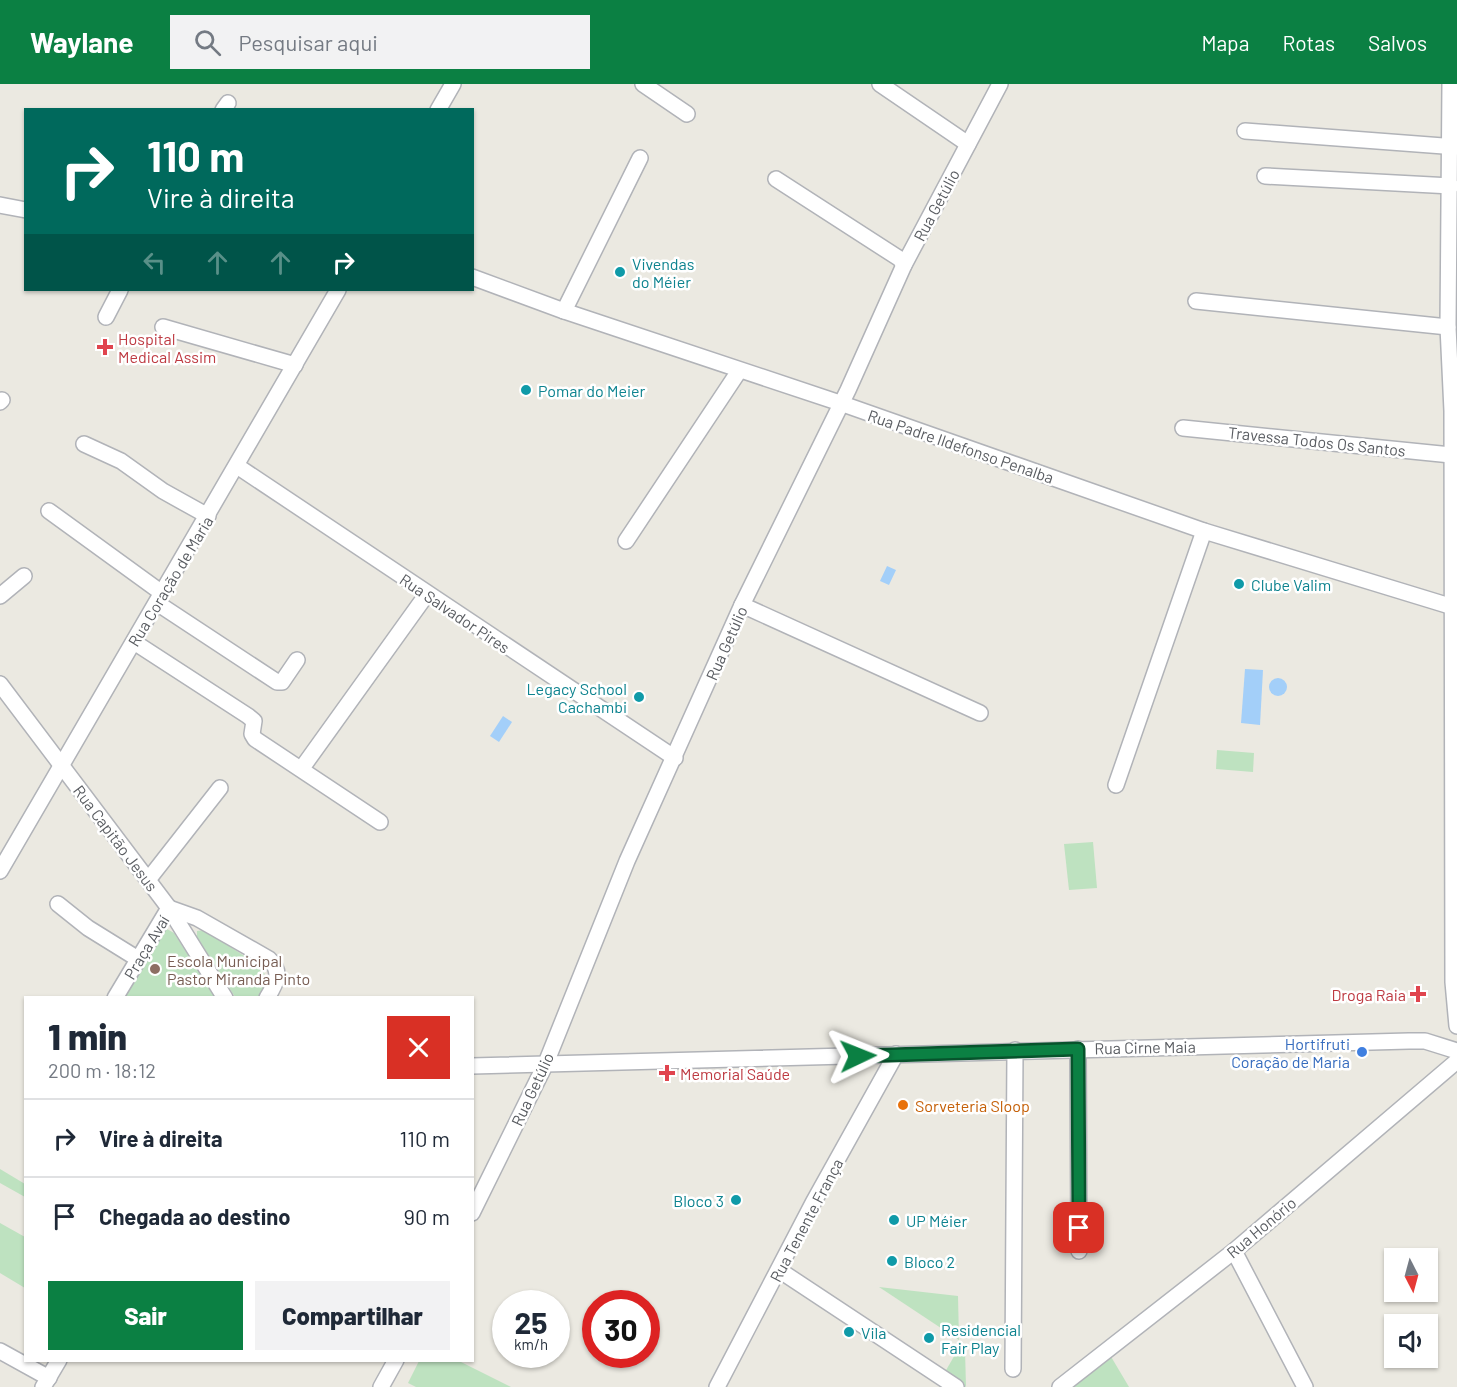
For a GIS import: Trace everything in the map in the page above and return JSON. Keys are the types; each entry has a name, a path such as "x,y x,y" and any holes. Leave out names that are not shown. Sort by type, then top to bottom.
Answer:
{"street":[{"path":"439,108 453,84"},
{"path":"643,84 687,114"},
{"path":"880,84 968,144"},
{"name":"Rua Getúlio","path":"474,1209 546,1063 627,861 742,605 904,265 1000,84"},
{"path":"1450,84 1454,147 1448,327 1454,411 1451,455 1454,723 1453,982 1457,1026"},
{"path":"1245,131 1454,147"},
{"path":"564,311 640,158"},
{"path":"1265,176 1451,186"},
{"path":"776,179 900,259 904,265"},
{"path":"0,205 24,210"},
{"name":"Rua Padre Ildefonso Penalba","path":"474,278 564,311 840,403 1204,531 1453,607"},
{"path":"106,316 119,291"},
{"name":"Rua Coração de Maria","path":"0,871 337,291"},
{"path":"1196,301 1448,327"},
{"path":"163,327 295,365"},
{"path":"626,541 739,371"},
{"name":"Travessa Todos Os Santos","path":"1183,428 1451,455"},
{"path":"84,444 121,461 163,491 208,516"},
{"name":"Rua Salvador Pires","path":"237,466 675,758"},
{"path":"49,511 159,598 277,682 282,682 297,660"},
{"path":"1116,785 1204,531"},
{"path":"0,596 24,576"},
{"path":"302,768 427,594"},
{"path":"742,605 980,713"},
{"path":"134,642 248,716 254,721 252,734 255,739 302,768 380,822"},
{"name":"Rua Capitão Jesus","path":"0,684 169,908 224,996"},
{"path":"148,880 220,788"},
{"path":"58,904 88,928 138,959"},
{"name":"Praça Avaí","path":"116,996 169,908 197,918 276,965 278,975 268,996"},
{"name":"Rua Cirne Maia","path":"474,1066 1425,1041 1457,1051"},
{"path":"1078,1049 1079,1251"},
{"path":"1013,1369 1015,1050"},
{"name":"Rua Tenente França","path":"717,1387 896,1054"},
{"name":"Rua Honório","path":"1060,1387 1234,1251 1457,1061"},
{"path":"1234,1251 1305,1387"},
{"path":"779,1270 956,1387"},
{"path":"0,1351 46,1383 58,1362"},
{"path":"381,1387 395,1362"}],"green space":[{"path":"1217,750 1254,753 1253,772 1216,769"},
{"path":"1093,842 1097,888 1069,890 1064,844"},
{"path":"167,929 174,933 214,996 126,996 163,932"},
{"path":"204,930 263,968 267,984 260,996 234,996 197,937 197,931"},
{"path":"0,1169 24,1183 24,1196 0,1183"},
{"path":"0,1223 24,1236 24,1287 0,1273"},
{"path":"879,1287 958,1296 959,1340"},
{"path":"960,1346 965,1350 966,1387 945,1372"},
{"path":"1110,1355 1129,1387 1069,1387"},
{"path":"418,1362 461,1362 511,1387 416,1387 408,1383"}],"water":[{"path":"887,566 896,570 889,585 880,581"},
{"path":"1245,669 1263,670 1260,725 1241,723"},
{"path":"1274,678 1282,678 1287,683 1285,694 1274,696 1269,691 1269,683"},
{"path":"503,716 512,722 499,742 490,736"}],"place":[{"name":"Vivendas do Méier","path":"620,272"},
{"name":"Hospital Medical Assim","path":"105,347"},
{"name":"Pomar do Meier","path":"526,390"},
{"name":"Clube Valim","path":"1239,584"},
{"name":"Legacy School Cachambi","path":"639,697"},
{"name":"Escola Municipal Pastor Miranda Pinto","path":"155,969"},
{"name":"Droga Raia","path":"1418,994"},
{"name":"Hortifruti Coração de Maria","path":"1362,1052"},
{"name":"Memorial Saúde","path":"667,1073"},
{"name":"Sorveteria Sloop","path":"903,1105"},
{"name":"Bloco 3","path":"736,1200"},
{"name":"UP Méier","path":"894,1220"},
{"name":"Bloco 2","path":"892,1261"},
{"name":"Vila","path":"849,1332"},
{"name":"Residencial Fair Play","path":"929,1338"}],"route":[{"path":"858,1056 1078,1049 1079,1228"}]}
